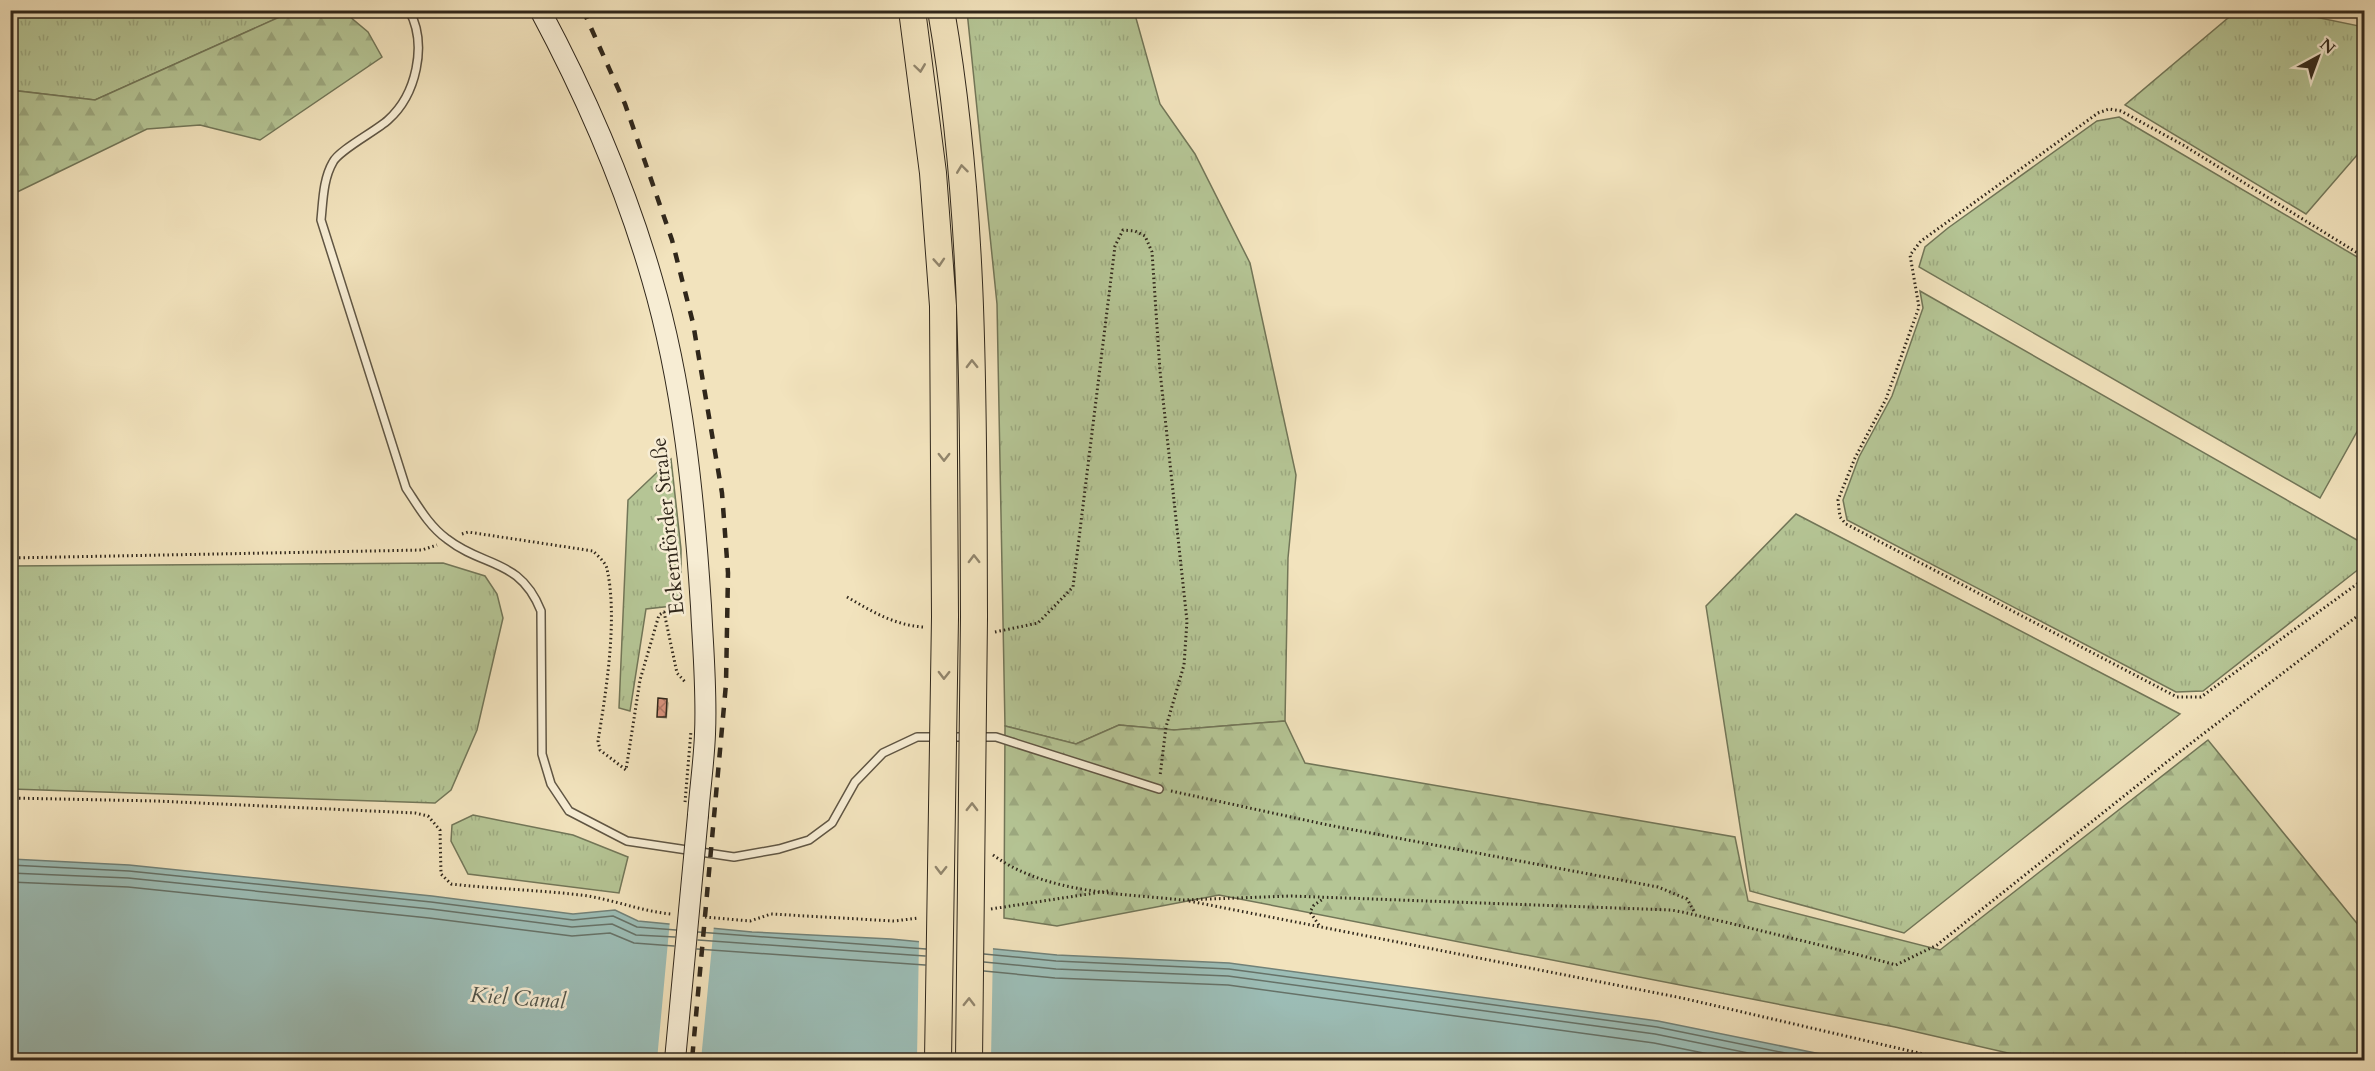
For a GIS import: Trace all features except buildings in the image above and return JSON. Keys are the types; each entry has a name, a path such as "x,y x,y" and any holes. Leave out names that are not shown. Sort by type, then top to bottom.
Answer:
{"highway":[{"path":"912,10 933,173 943,306 938,622 938,1060"},
{"path":"941,10 966,202 980,624 969,1060"}],"street":[{"name":"Eckernförder Straße","path":"540,10 591,112 623,192 652,279 673,372 690,480 705,688 705,732 675,1060"}],"lane":[{"path":"409,10 419,53 410,92 389,120 333,160 324,187 321,220 406,488 428,520 448,540 514,573 533,592 541,611 542,754 551,784 569,811 627,841 734,857 779,849 809,840 832,823 855,782 884,753 917,737 996,737 1159,789"}],"path":[{"path":"2364,257 2162,133 2121,111 2109,109 2098,113 1921,241 1910,255 1919,307 1886,399 1855,458 1838,500 1840,517 1846,524 2176,697 2201,697 2364,579"},
{"path":"980,624 996,632 1038,623 1073,587 1115,246 1123,230 1135,231 1146,236 1152,252 1160,371 1187,621 1184,665 1166,727 1159,789 1328,825 1658,887 1687,899 1695,913"},
{"path":"10,558 422,550 468,532 593,551 607,567 610,615 609,665 598,741 600,750 626,770 640,680 659,615 664,612 677,674 693,687 705,688"},
{"path":"847,597 880,616 909,626 938,622"},
{"path":"1183,900 1291,896 1695,913 1896,965 1937,945 2173,757 2364,611"},
{"path":"10,798 156,801 415,813 428,816 440,830 441,874 452,884 582,895 620,902 645,911 679,915"},
{"path":"987,851 1014,870 1060,885 1183,900 1319,925 1682,998 1949,1060"},
{"path":"987,909 1107,891"},
{"path":"1319,925 1310,912 1314,905 1325,898"},
{"path":"702,917 750,921 771,914 894,921 929,917"}],"green space":[{"path":"2258,10 2286,11 2364,27 2364,147 2306,214 2125,105 2234,13"},
{"path":"10,11 293,11 95,100 11,90"},
{"path":"293,11 343,11 368,32 382,57 260,140 200,125 147,129 11,195 11,94 18,91 95,100"},
{"path":"967,11 1134,11 1160,104 1195,154 1250,263 1296,475 1288,558 1285,721 1174,730 1119,725 1076,744 1005,726 997,304"},
{"path":"2119,117 2364,261 2364,419 2320,498 1919,267 1925,247 1948,228 2097,121"},
{"path":"1920,291 2364,544 2364,565 2203,691 2176,692 1847,520 1843,500 1859,457 1892,396 1923,308"},
{"path":"671,459 681,549 681,605 646,609 630,711 619,708 628,500"},
{"path":"1796,514 2180,714 1904,933 1750,891 1706,606"},
{"path":"443,563 485,576 497,594 503,618 477,730 451,790 435,803 11,789 11,566"},
{"path":"1285,721 1305,763 1735,837 1748,901 1940,950 2208,740 2364,932 2364,1060 2038,1060 1895,1027 1219,895 1057,926 1004,918 1005,726 1076,744 1119,725 1174,730"},
{"path":"473,815 573,835 628,857 619,893 468,874 451,841 452,825"}],"water":[{"name":"Kiel Canal","path":"11,859 129,865 432,896 573,914 615,910 638,921 752,932 891,939 1057,955 1229,963 1658,1021 1850,1060 11,1060"}],"pier":[{"path":"670,920 714,925 701,1060 657,1060"},
{"path":"919,939 993,946 991,1060 917,1060"}],"railway":[{"path":"583,10 625,104 672,240 693,323 722,493 728,573 726,684 692,1060"}]}
